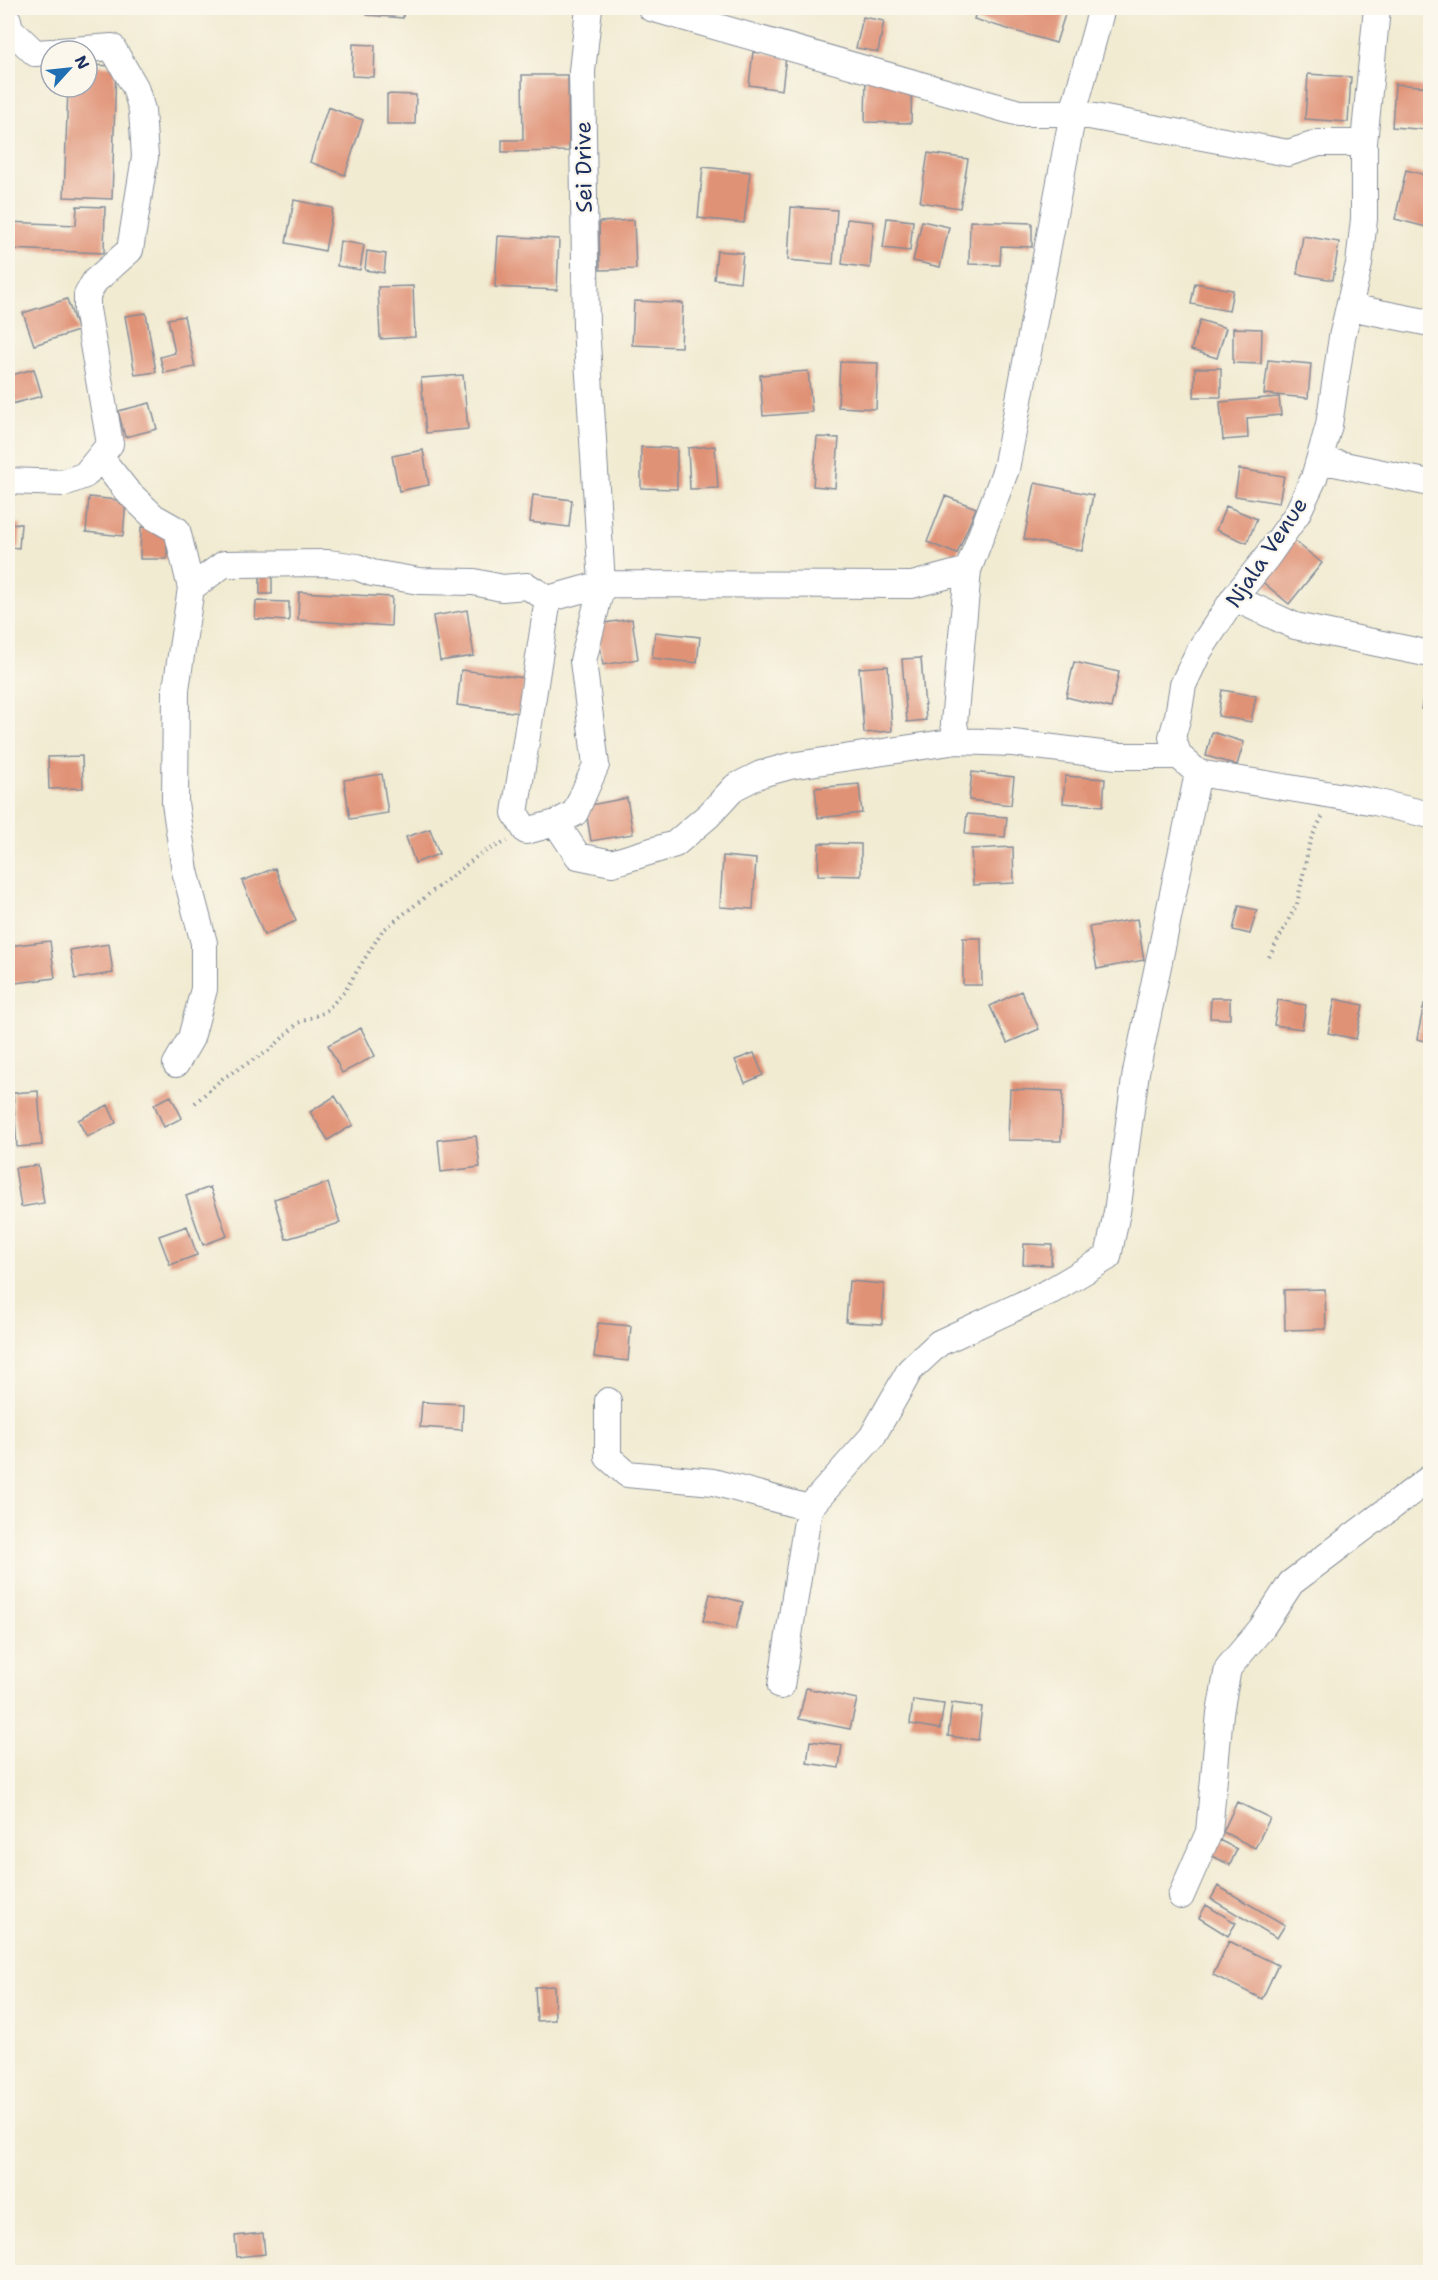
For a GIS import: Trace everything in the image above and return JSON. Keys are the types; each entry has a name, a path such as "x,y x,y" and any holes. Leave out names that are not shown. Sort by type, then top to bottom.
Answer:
{"street":[{"name":"Sei Drive","path":"556,823 575,813 596,765 583,661 602,584 586,327 582,71 589,8"},
{"path":"651,8 1020,113 1073,113 1288,153 1319,143 1364,142"},
{"path":"957,741 954,723 968,570 1006,469 1073,113 1102,8"},
{"name":"Njala Venue","path":"1179,756 1172,737 1183,685 1199,651 1234,598 1267,557 1297,514 1320,460 1329,425 1342,337 1359,264 1364,219 1364,142 1377,8"},
{"path":"9,25 35,53 39,53"},
{"path":"8,480 64,483 85,475 110,444 95,363 87,295 95,281 130,250 145,158 142,110 135,87 112,47 99,48"},
{"path":"1349,307 1431,323"},
{"path":"100,457 126,490 154,518 177,530 191,588 176,689 175,803 185,871 204,943 204,988 191,1038 176,1064"},
{"path":"1320,460 1431,483"},
{"path":"191,588 224,564 328,563 419,581 474,582 502,588 527,586 548,599 602,584 912,585 968,570"},
{"path":"1234,598 1295,626 1431,654"},
{"path":"548,599 515,813 526,831 556,823 578,856 612,863 675,844 735,787 762,774 790,766 957,741 1013,743 1117,756 1179,756 1198,773 1375,802 1431,815"},
{"path":"782,1686 809,1508 872,1437 910,1370 939,1343 1051,1291 1108,1257 1117,1212 1136,1072 1198,773"},
{"path":"608,1401 608,1457 627,1474 713,1482 809,1508"},
{"path":"1181,1896 1209,1832 1220,1713 1228,1668 1261,1629 1291,1583 1431,1478"}],"path":[{"path":"1269,957 1297,904 1310,841 1332,795"},
{"path":"195,1103 223,1078 270,1050 298,1023 325,1012 344,992 382,931 480,854 526,831"}],"building":[{"path":"368,8 404,8 403,18 367,15"},
{"path":"977,8 1067,8 1056,43 974,19"},
{"path":"863,17 884,21 878,52 856,48"},
{"path":"353,44 375,45 374,77 352,76"},
{"path":"753,52 786,56 782,90 749,85"},
{"path":"99,65 116,66 112,199 64,197 68,99 99,99"},
{"path":"1308,74 1351,77 1348,122 1305,119"},
{"path":"522,75 568,75 569,151 502,152 502,140 523,140"},
{"path":"866,76 912,78 911,123 865,122"},
{"path":"1395,84 1430,87 1430,130 1392,127"},
{"path":"387,94 416,95 415,124 387,124"},
{"path":"328,107 363,120 345,175 310,162"},
{"path":"928,153 968,159 960,208 920,202"},
{"path":"703,167 750,172 744,223 698,218"},
{"path":"1406,170 1430,176 1430,228 1395,219"},
{"path":"294,200 333,208 325,251 286,243"},
{"path":"77,206 105,207 104,253 8,249 8,222 76,225"},
{"path":"791,207 837,210 833,264 788,260"},
{"path":"887,218 913,221 910,251 883,248"},
{"path":"847,219 874,222 870,268 842,264"},
{"path":"634,220 636,269 600,270 599,222"},
{"path":"922,221 949,227 940,267 913,261"},
{"path":"970,221 1032,223 1032,247 1001,246 1000,265 969,264"},
{"path":"498,236 559,239 557,290 495,287"},
{"path":"1303,236 1339,242 1333,280 1297,274"},
{"path":"340,241 364,245 360,270 337,266"},
{"path":"367,251 386,254 384,273 365,270"},
{"path":"717,251 743,253 740,282 714,279"},
{"path":"1195,283 1233,290 1229,311 1191,304"},
{"path":"413,286 415,337 380,339 378,287"},
{"path":"67,299 78,331 34,345 23,313"},
{"path":"634,301 683,303 681,347 632,345"},
{"path":"146,313 156,372 135,375 125,316"},
{"path":"184,316 195,367 164,373 160,357 175,353 168,319"},
{"path":"1200,320 1226,328 1217,358 1191,350"},
{"path":"1233,328 1262,329 1261,364 1233,363"},
{"path":"1268,360 1311,364 1308,398 1264,394"},
{"path":"840,362 878,363 876,409 838,407"},
{"path":"1195,368 1221,368 1221,397 1194,397"},
{"path":"34,369 42,396 8,405 8,376"},
{"path":"808,371 812,412 763,416 760,375"},
{"path":"463,375 468,429 426,433 421,378"},
{"path":"1279,397 1281,415 1247,418 1248,438 1223,440 1220,402"},
{"path":"150,403 157,429 125,437 118,411"},
{"path":"817,437 839,438 835,488 813,486"},
{"path":"715,446 718,488 690,489 688,448"},
{"path":"641,447 677,448 677,489 641,488"},
{"path":"423,450 429,485 399,491 392,456"},
{"path":"1239,469 1284,476 1279,503 1235,496"},
{"path":"1035,483 1093,495 1082,551 1024,539"},
{"path":"533,495 572,500 569,527 530,522"},
{"path":"945,496 976,508 957,554 927,542"},
{"path":"89,497 126,501 123,536 86,532"},
{"path":"1226,506 1257,519 1247,543 1216,530"},
{"path":"8,523 21,524 19,548 8,547"},
{"path":"141,527 167,528 167,559 140,559"},
{"path":"1292,539 1322,563 1289,604 1259,579"},
{"path":"260,569 272,569 272,594 260,594"},
{"path":"299,592 392,597 391,626 298,620"},
{"path":"256,601 289,602 289,621 255,619"},
{"path":"467,610 474,656 440,661 433,616"},
{"path":"632,619 638,659 603,665 597,624"},
{"path":"655,632 700,637 697,663 652,658"},
{"path":"921,658 926,720 907,722 902,659"},
{"path":"1074,662 1119,672 1111,708 1066,697"},
{"path":"888,666 892,731 864,733 859,668"},
{"path":"461,670 525,678 520,713 457,705"},
{"path":"1426,681 1430,682 1430,710 1421,709"},
{"path":"1222,690 1256,696 1251,722 1218,716"},
{"path":"1212,732 1244,742 1237,765 1206,756"},
{"path":"82,756 83,788 49,789 48,757"},
{"path":"972,772 1014,777 1011,805 969,800"},
{"path":"382,774 388,813 350,819 344,780"},
{"path":"1065,776 1105,779 1103,806 1063,803"},
{"path":"859,784 862,813 818,818 815,788"},
{"path":"627,798 633,834 591,841 585,806"},
{"path":"967,814 1007,817 1005,837 965,834"},
{"path":"430,829 439,854 415,863 406,837"},
{"path":"819,843 861,844 861,876 818,875"},
{"path":"1013,847 1014,883 973,885 971,849"},
{"path":"723,856 756,859 753,909 720,907"},
{"path":"275,868 296,921 264,935 242,881"},
{"path":"1239,906 1257,910 1250,934 1233,930"},
{"path":"1137,919 1144,960 1097,969 1089,927"},
{"path":"963,938 981,938 982,985 963,985"},
{"path":"50,941 55,978 8,984 8,946"},
{"path":"109,944 113,973 75,979 70,950"},
{"path":"1021,991 1039,1029 1007,1043 990,1006"},
{"path":"1211,998 1230,998 1230,1019 1210,1018"},
{"path":"1335,999 1363,1005 1356,1039 1328,1033"},
{"path":"1278,1000 1306,1005 1302,1029 1274,1025"},
{"path":"1424,1004 1430,1005 1430,1042 1417,1039"},
{"path":"361,1028 375,1056 342,1073 328,1045"},
{"path":"754,1053 763,1075 745,1083 735,1060"},
{"path":"1010,1089 1063,1091 1061,1141 1008,1140"},
{"path":"38,1091 42,1145 17,1147 13,1093"},
{"path":"171,1096 182,1118 164,1127 154,1104"},
{"path":"335,1096 353,1125 328,1140 310,1112"},
{"path":"108,1105 116,1123 87,1137 78,1120"},
{"path":"476,1136 480,1167 441,1172 438,1140"},
{"path":"38,1165 44,1203 21,1207 15,1168"},
{"path":"328,1183 340,1223 286,1239 274,1199"},
{"path":"210,1187 227,1236 203,1245 186,1196"},
{"path":"187,1226 197,1255 170,1265 159,1236"},
{"path":"1024,1244 1052,1245 1051,1265 1023,1264"},
{"path":"849,1281 884,1284 882,1324 846,1322"},
{"path":"1325,1289 1326,1329 1285,1330 1284,1290"},
{"path":"598,1323 631,1326 628,1361 594,1357"},
{"path":"422,1402 463,1404 462,1430 420,1427"},
{"path":"710,1594 743,1602 736,1629 703,1621"},
{"path":"806,1688 857,1699 850,1729 799,1719"},
{"path":"913,1700 944,1704 940,1729 910,1724"},
{"path":"952,1703 982,1707 978,1740 948,1736"},
{"path":"810,1741 842,1745 839,1768 807,1763"},
{"path":"1237,1802 1270,1818 1255,1848 1223,1832"},
{"path":"1219,1840 1237,1849 1230,1865 1212,1856"},
{"path":"1218,1886 1285,1925 1277,1938 1211,1899"},
{"path":"1206,1905 1236,1923 1228,1936 1199,1918"},
{"path":"1229,1941 1278,1965 1262,1999 1213,1975"},
{"path":"554,1986 555,2020 537,2021 535,1987"},
{"path":"263,2233 265,2254 237,2257 235,2236"}]}
